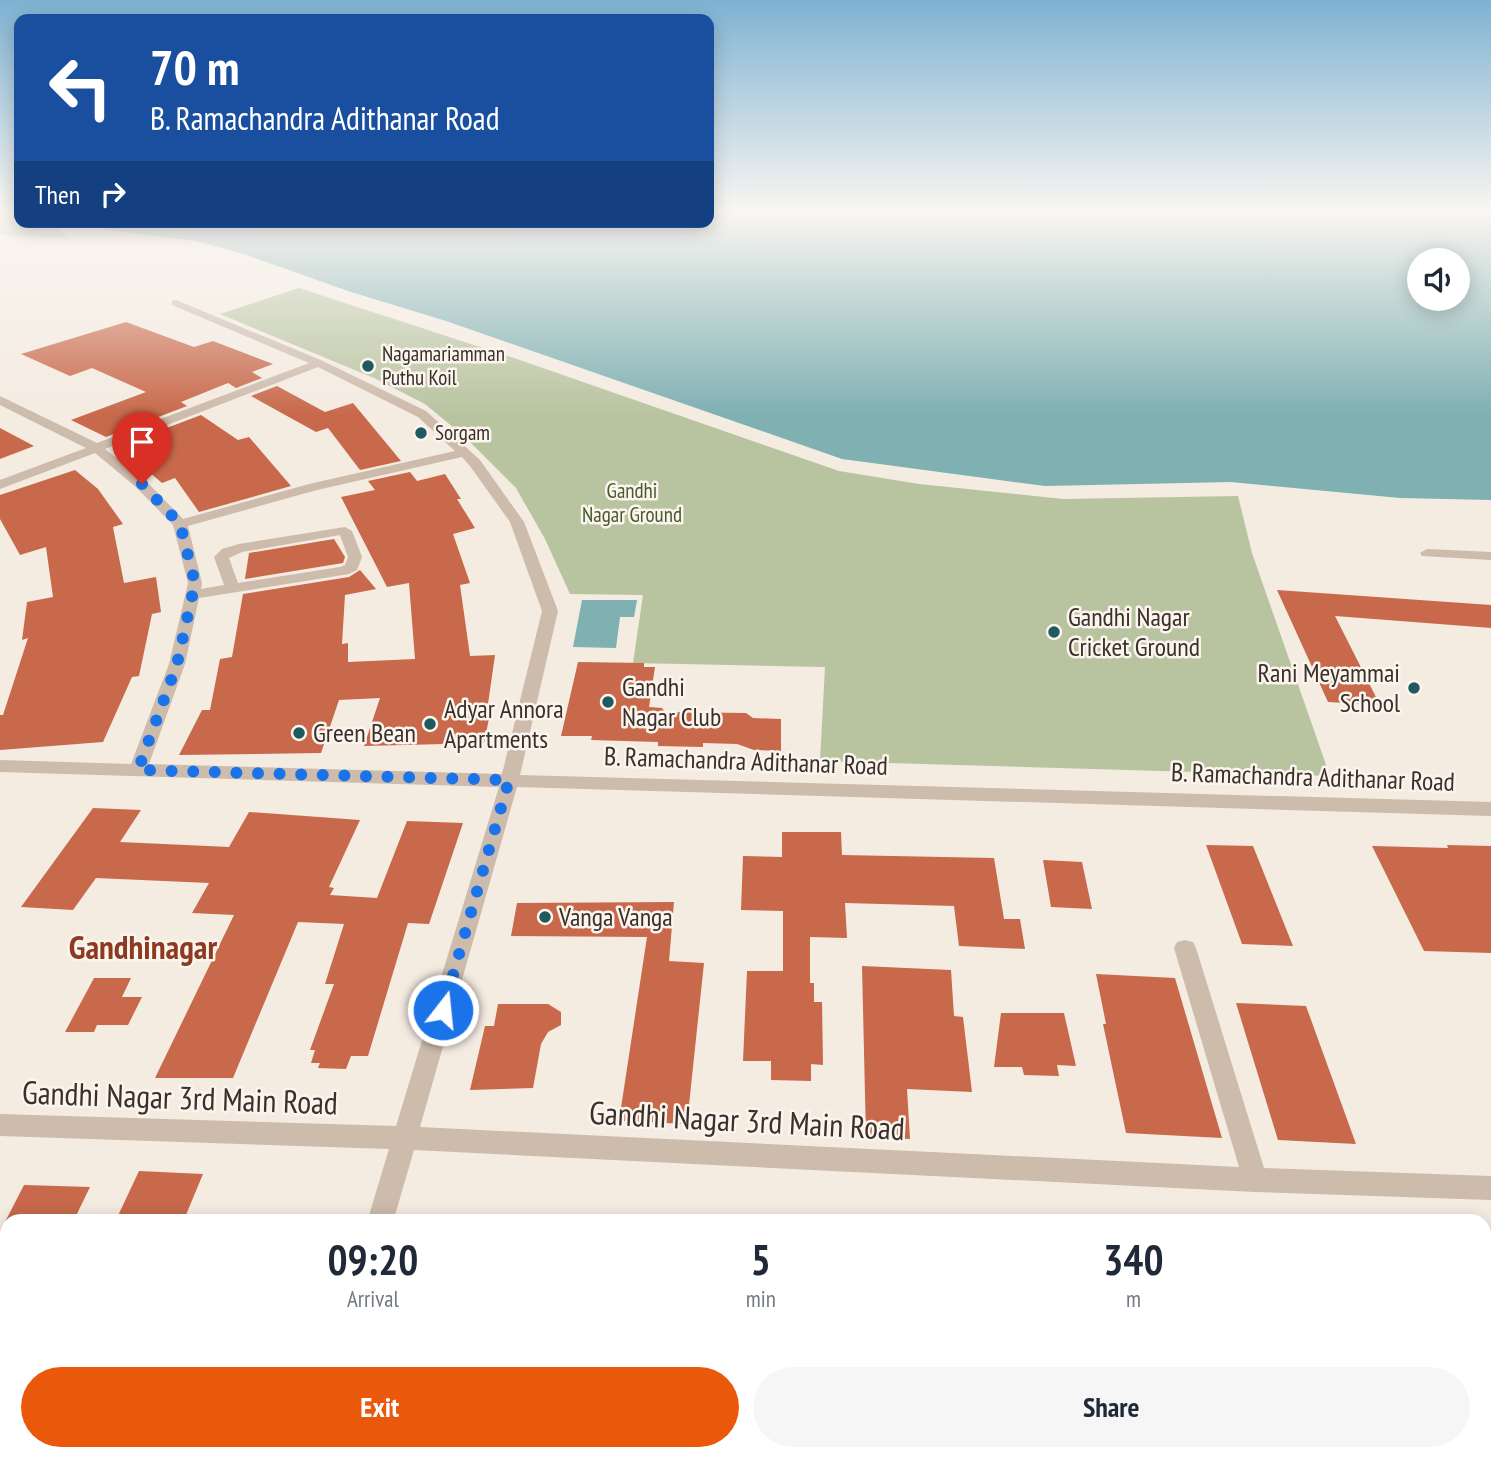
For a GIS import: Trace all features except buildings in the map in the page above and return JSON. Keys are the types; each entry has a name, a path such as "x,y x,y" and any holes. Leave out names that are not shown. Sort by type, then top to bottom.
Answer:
{"street":[{"path":"176,303 319,363 422,414 475,463 517,522 550,611 509,780 382,1214"},
{"path":"0,485 319,363"},
{"path":"0,400 95,447 142,484 180,524 195,583 177,664 138,770"},
{"path":"180,524 314,487 464,453"},
{"path":"192,595 233,589 344,571 352,567 355,557 345,531 326,531 239,548 222,557 233,589"},
{"path":"1427,553 1491,556"},
{"name":"B. Ramachandra Adithanar Road","path":"0,766 1491,808"},
{"path":"1185,948 1255,1180"},
{"name":"Gandhi Nagar 3rd Main Road","path":"0,1125 406,1138 1255,1180 1491,1188"}],"green space":[{"name":"Gandhi Nagar Ground","path":"299,288 517,359 839,471 919,484 1063,499 1238,496 1252,553 1330,776 820,761 825,667 633,663 643,595 570,594 545,539 516,488 465,437 425,404 374,378 220,314"}],"water":[{"path":"312,278 1407,278 1407,311 1470,311 1470,278 1491,278 1491,500 1400,498 1231,482 1045,486 842,459 446,321"},
{"path":"582,600 637,600 634,617 620,617 616,648 573,647"}],"place":[{"name":"Nagamariamman Puthu Koil","path":"368,366"},
{"name":"Sorgam","path":"421,433"},
{"name":"Gandhi Nagar Cricket Ground","path":"1054,632"},
{"name":"Rani Meyammai School","path":"1414,688"},
{"name":"Gandhi Nagar Club","path":"608,702"},
{"name":"Adyar Annora Apartments","path":"430,724"},
{"name":"Green Bean","path":"299,733"},
{"name":"Vanga Vanga","path":"545,917"}],"district":[{"name":"Gandhinagar","path":"143,947"}],"route":[{"path":"142,484 180,524 195,583 177,664 138,770 509,780 443,1010"}]}
